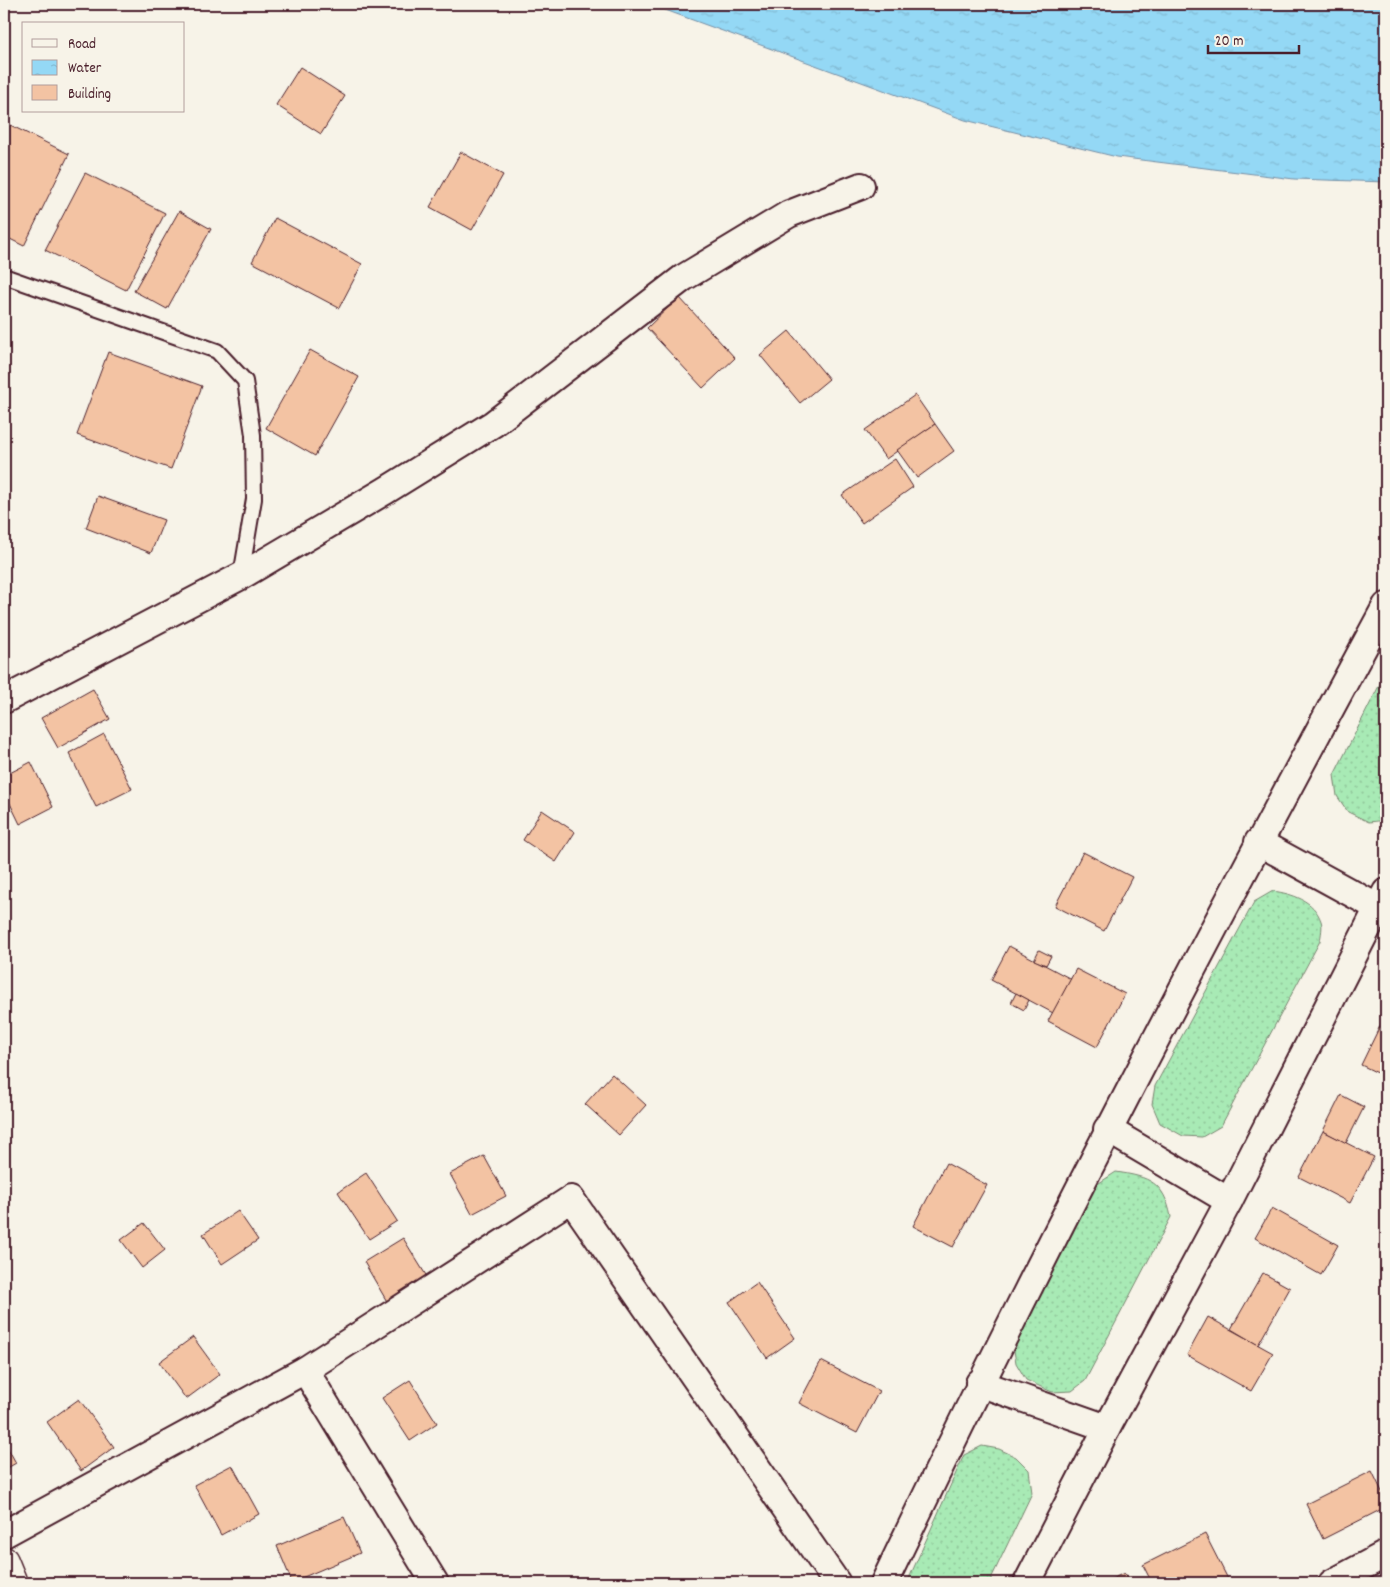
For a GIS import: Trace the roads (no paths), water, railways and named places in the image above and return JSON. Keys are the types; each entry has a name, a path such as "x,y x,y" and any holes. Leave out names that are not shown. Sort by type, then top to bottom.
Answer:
{"main road":[{"path":"4,1561 13,1583"}],"street":[{"path":"4,700 241,576 493,424 683,278 789,214 861,186"},
{"path":"884,1583 979,1383 1107,1129 1258,842 1386,606"},
{"path":"1027,1583 1384,904 1258,842"},
{"path":"1107,1129 1229,1201"},
{"path":"4,1534 304,1370 571,1199 838,1583"},
{"path":"304,1370 435,1583"},
{"path":"979,1383 1107,1428"},
{"path":"1332,1583 1386,1554"}],"lane":[{"path":"4,276 217,351 245,381 253,435 254,498 241,576"}],"water":[{"path":"649,4 1386,4 1386,182 1294,179 1117,157 965,120"}]}
